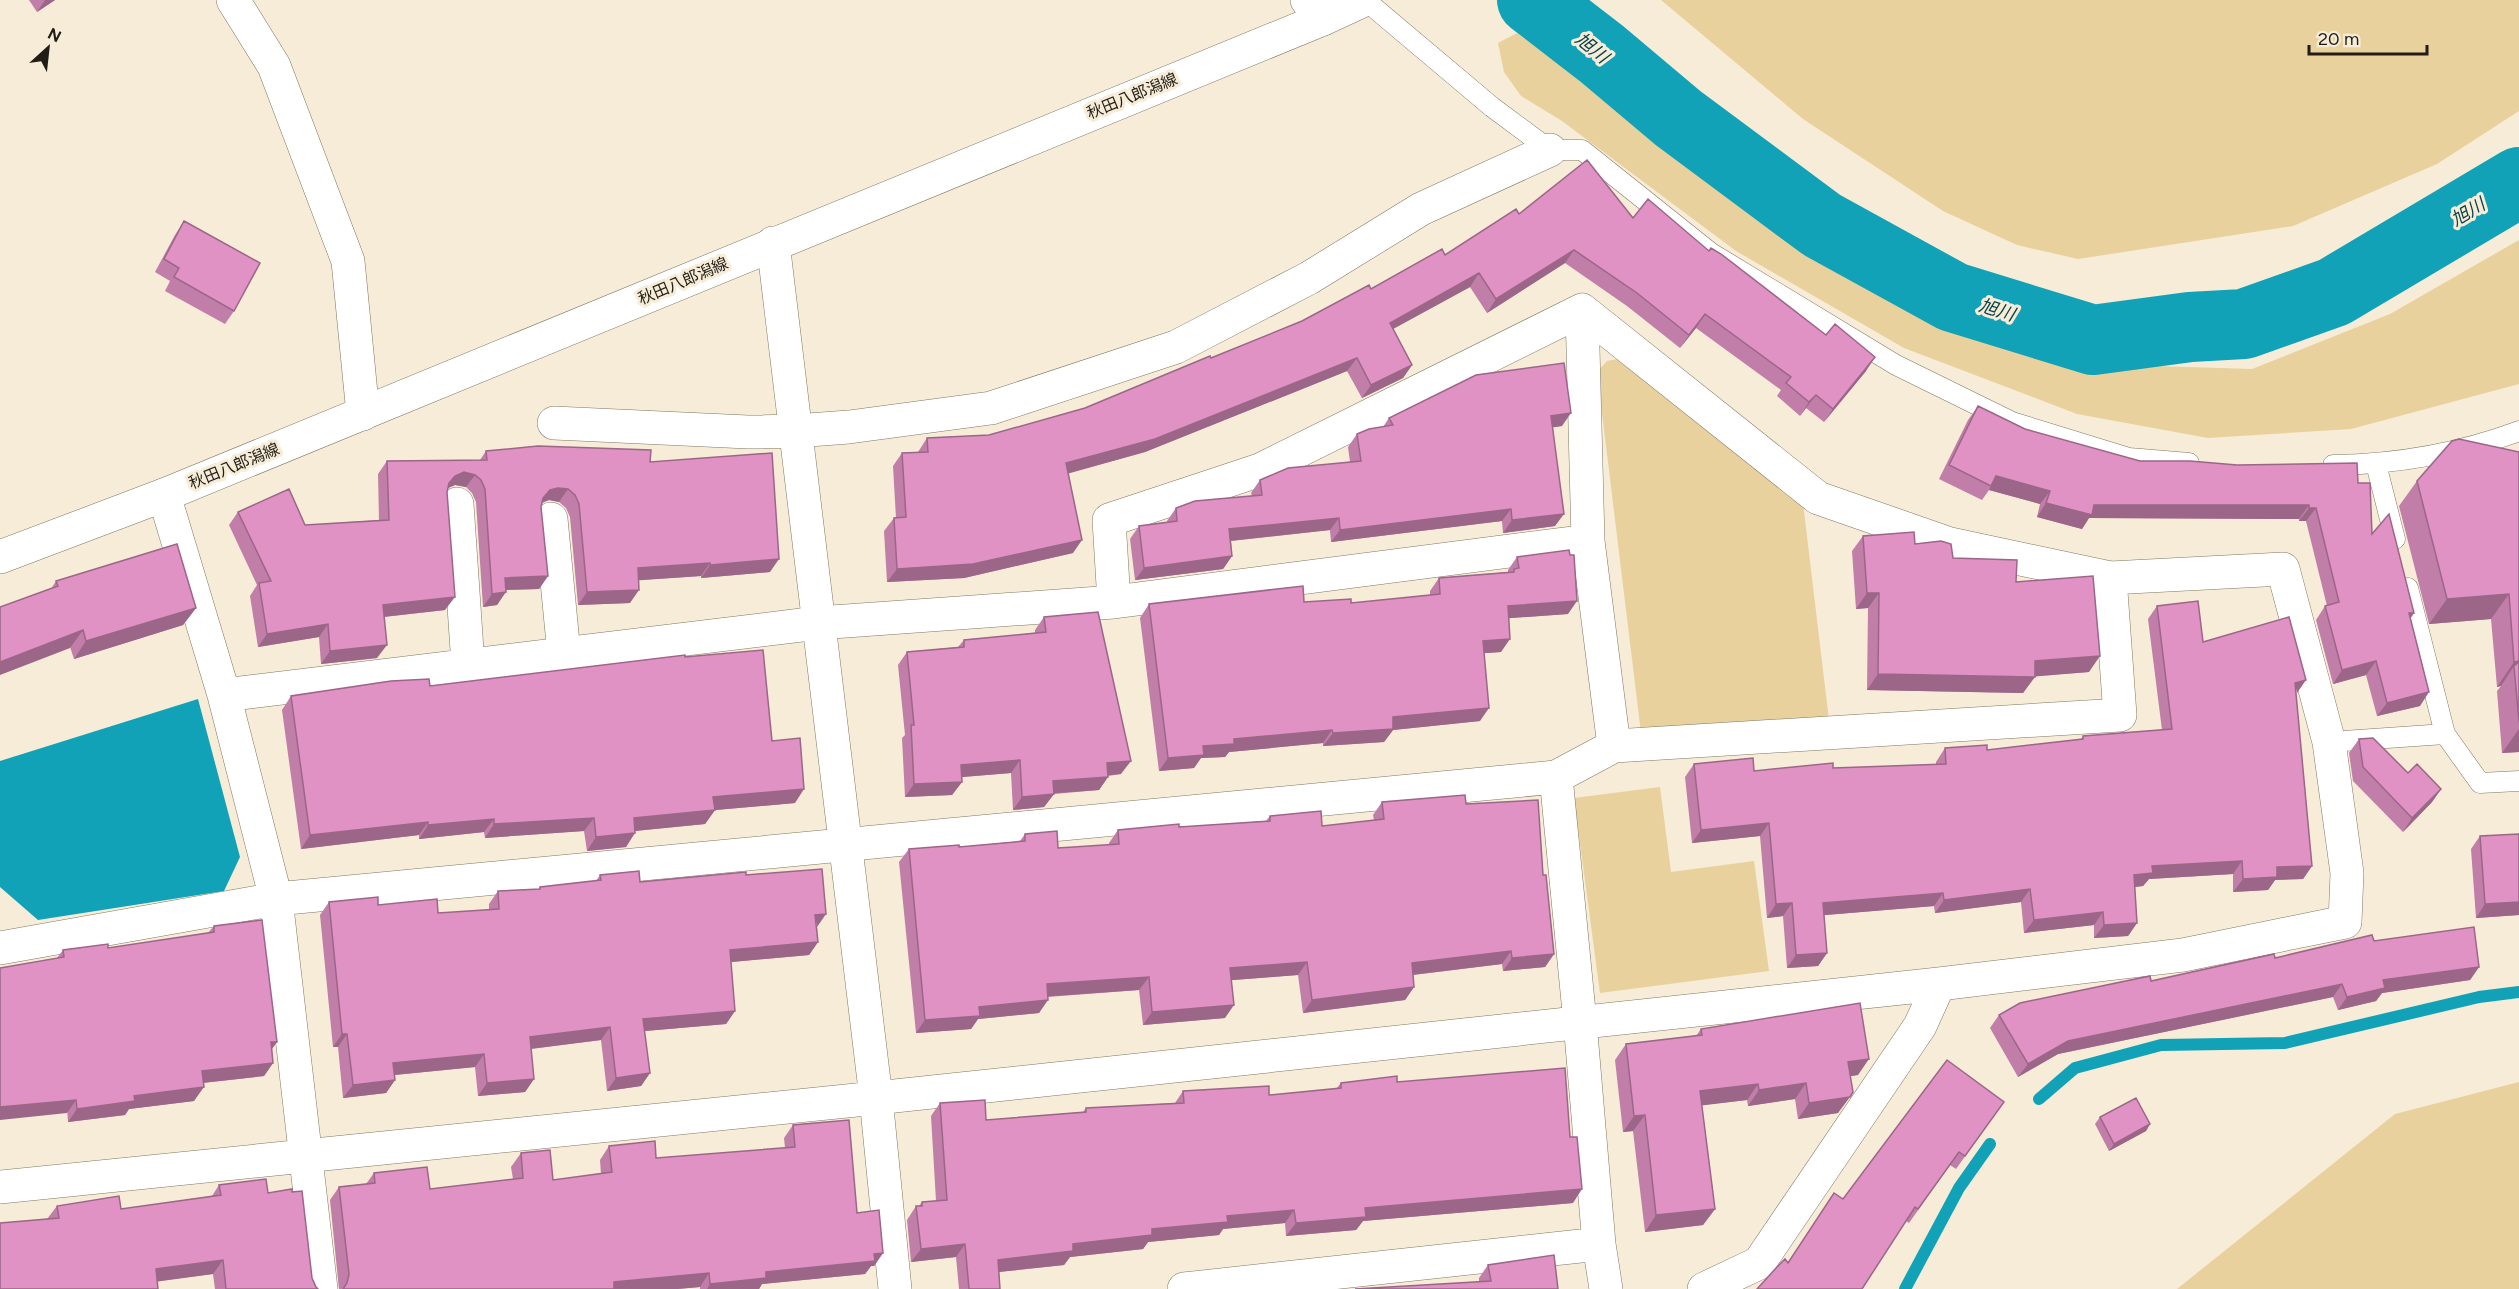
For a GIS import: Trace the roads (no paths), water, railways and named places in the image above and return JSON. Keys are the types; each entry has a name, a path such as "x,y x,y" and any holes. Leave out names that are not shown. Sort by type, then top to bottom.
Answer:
{"street":[{"path":"233,0 274,66 348,261 363,414"},
{"name":"秋田八郎潟線","path":"0,557 164,495 363,414 773,243 1315,10 1365,0"},
{"path":"555,423 748,432 795,431 849,427 991,408 1176,347 1309,278 1421,209 1550,150"},
{"path":"773,243 876,1098 894,1289"},
{"path":"1582,310 1588,541 1614,746"},
{"path":"0,1186 876,1098 1939,984 2183,955 2345,921 2347,873 2329,742 2283,569 2110,578 1950,544 1818,498 1582,310"},
{"path":"1114,602 1109,520 1260,470 1582,310"},
{"path":"164,495 224,695 276,899 321,1289"},
{"path":"457,504 468,666"},
{"path":"551,519 564,654"},
{"path":"224,695 818,623 1114,602 1588,541"},
{"path":"0,948 276,899 1556,777 1614,746 2120,715 2110,578"},
{"path":"1556,777 1581,1022 1599,1244 1606,1289"},
{"path":"1704,1289 1759,1263 1920,1026 1939,984"},
{"path":"1184,1289 1599,1244"}],"lane":[{"path":"1365,0 1492,107 1550,150 1582,150 1712,253 1896,365 2012,422 2129,458 2206,464"},
{"path":"2319,465 2376,464 2417,458 2519,431"},
{"path":"2376,464 2445,734 2480,783 2519,781"},
{"path":"2329,742 2445,734"}],"water":[{"path":"198,699 240,857 224,891 38,920 0,887 0,761"}],"waterway":[{"name":"旭川","path":"1532,0 1602,54 1678,118 1822,225 1953,297 2093,340 2190,327 2244,324 2334,292 2519,182"},
{"path":"2039,1099 2075,1068 2161,1045 2285,1043 2479,997 2519,992"},
{"path":"1905,1289 1959,1188 1990,1144"}]}
